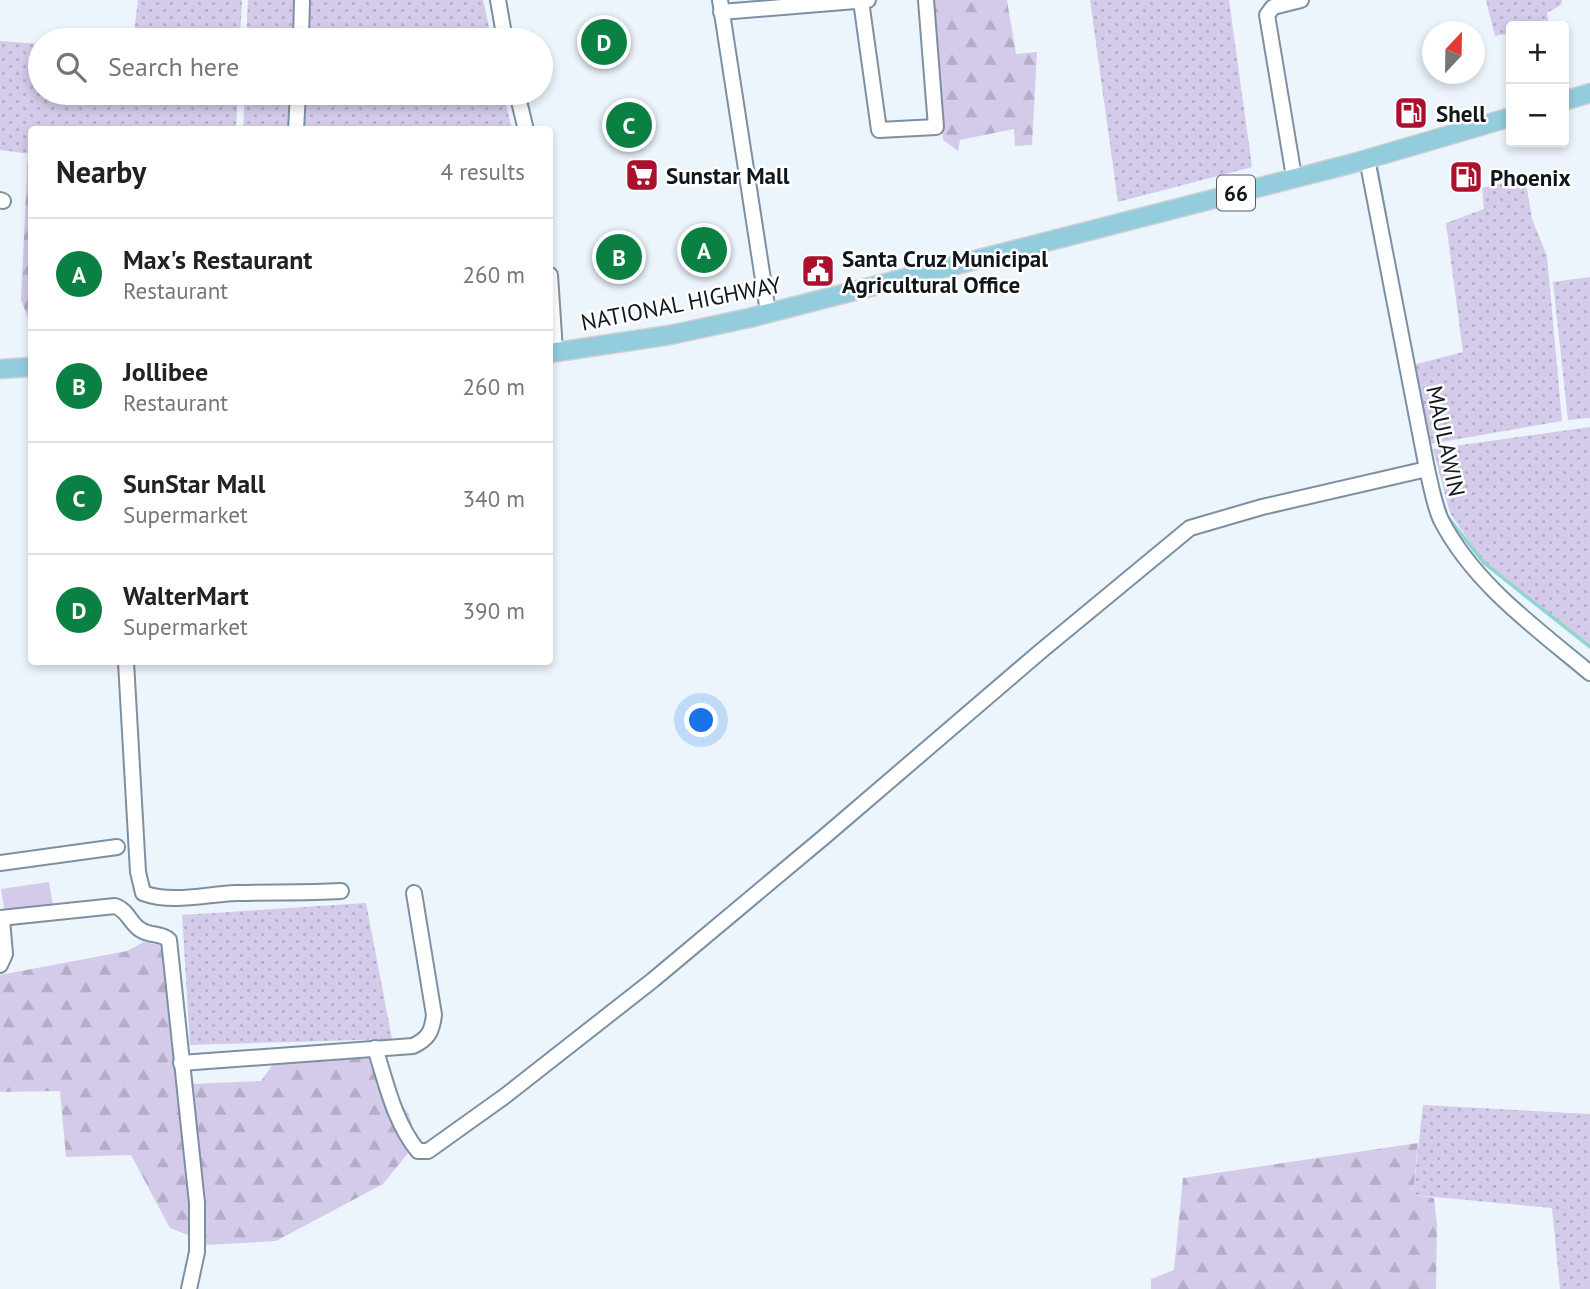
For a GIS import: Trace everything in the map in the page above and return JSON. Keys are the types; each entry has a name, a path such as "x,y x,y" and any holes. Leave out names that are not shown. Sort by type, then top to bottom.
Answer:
{"main road":[{"path":"1569,99 1590,93"},
{"name":"NATIONAL HIGHWAY","path":"553,352 670,335 768,312 1367,159 1506,118"},
{"path":"0,369 28,367"}],"street":[{"path":"301,28 302,0"},
{"path":"498,0 503,28"},
{"path":"768,312 721,6 868,0"},
{"path":"861,1 879,130 936,127 926,0"},
{"path":"1294,177 1267,15 1273,6 1301,0"},
{"path":"296,126 298,105"},
{"path":"520,105 525,126"},
{"name":"MAULAWIN","path":"1367,159 1427,469 1440,519 1479,576 1529,623 1590,673"},
{"path":"374,1048 409,1141 418,1151 428,1151 505,1096 653,980 1041,650 1190,528 1262,507 1427,469"},
{"path":"126,665 138,872 143,894 176,898 237,893 341,891"},
{"path":"0,863 117,847"},
{"path":"181,1063 413,1046 424,1041 433,1030 434,1015 414,893"},
{"path":"0,965 5,954 1,918 115,906 121,908 139,930 165,936 171,945 197,1203 196,1265 189,1280 189,1289"}],"green space":[{"path":"138,0 242,0 241,28 134,28"},
{"path":"248,0 483,0 489,28 247,28"},
{"path":"932,0 1007,0 1016,54 1037,52 1032,145 1015,146 1014,129 960,140 958,151 943,140"},
{"path":"1090,0 1229,0 1252,167 1118,202"},
{"path":"1486,0 1562,0 1561,5 1547,13 1548,21 1506,21 1506,34 1495,36"},
{"path":"0,41 28,43 28,105 237,105 236,126 28,126 28,154 0,150"},
{"path":"244,105 506,105 511,126 243,126"},
{"path":"28,154 28,318 21,300"},
{"path":"1525,178 1532,219 1547,256 1562,421 1424,445 1413,365 1463,352 1446,223 1484,209 1482,188"},
{"path":"1590,277 1590,418 1568,420 1553,282"},
{"path":"1590,427 1590,647 1484,563 1450,513 1433,449"},
{"path":"49,882 53,907 5,914 1,889"},
{"path":"366,903 392,1039 190,1045 182,915"},
{"path":"144,942 165,946 193,1237 170,1228 131,1155 66,1157 60,1091 0,1092 0,975 127,951"},
{"path":"369,1054 409,1115 417,1142 383,1184 276,1241 205,1245 192,1084 261,1081 273,1064"},
{"path":"1423,1105 1590,1114 1590,1289 1560,1289 1552,1208 1413,1195"},
{"path":"1418,1143 1413,1195 1434,1198 1437,1225 1436,1289 1151,1289 1151,1279 1174,1270 1183,1178"}],"waterway":[{"path":"1376,164 1386,219"},
{"path":"1436,480 1447,516 1484,563 1590,647"}],"place":[{"name":"WalterMart","path":"604,42"},
{"name":"Shell","path":"1411,113"},
{"name":"SunStar Mall","path":"629,125"},
{"name":"Sunstar Mall","path":"642,175"},
{"name":"Phoenix","path":"1466,177"},
{"name":"Max's Restaurant","path":"704,250"},
{"name":"Jollibee","path":"619,257"},
{"name":"Santa Cruz Municipal Agricultural Office","path":"818,271"}]}
